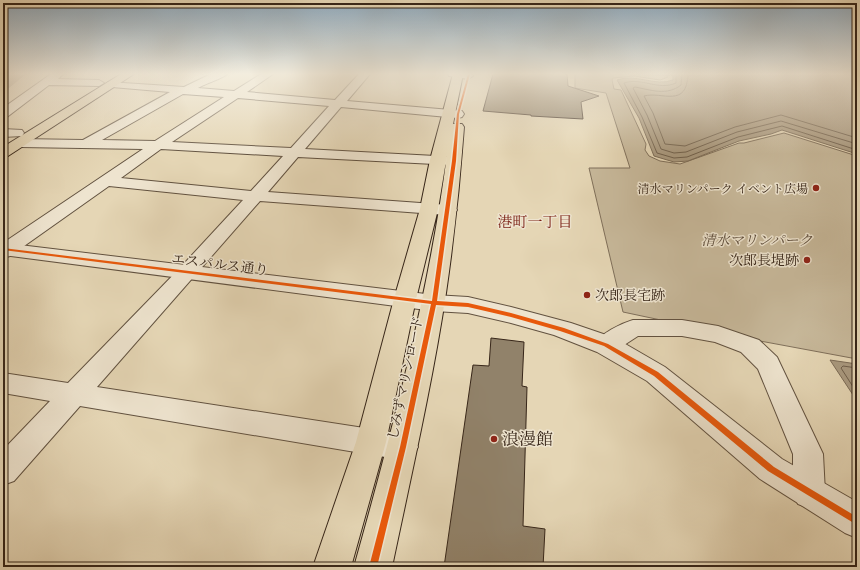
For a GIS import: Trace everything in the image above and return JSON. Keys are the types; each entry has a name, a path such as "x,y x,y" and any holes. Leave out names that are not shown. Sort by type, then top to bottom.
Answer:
{"main road":[{"path":"3,153 13,137 72,101"},
{"path":"13,137 76,101"},
{"name":"しみずマリンロード","path":"373,567 403,447 434,303 438,210 456,101"},
{"name":"しみずマリンロード","path":"332,567 371,442 405,299 438,210"}],"street":[{"path":"3,114 21,101"},
{"path":"87,144 166,101"},
{"path":"4,250 158,145 227,101"},
{"path":"299,101 453,113"},
{"path":"3,471 187,272 341,101"},
{"path":"13,137 87,144 158,145 446,160"},
{"path":"106,181 255,196 438,210"},
{"name":"エスパルス通り","path":"4,250 434,303 468,305 562,329 606,345 656,374 771,469 857,521"},
{"path":"606,345 633,328 682,328 718,334 750,346 768,364 808,454 809,493"},
{"path":"3,383 403,447"}],"green space":[{"name":"清水マリンパーク","path":"608,101 626,101 646,144 645,150 649,156 660,161 680,164 739,143 784,133 857,156 857,359 760,341 623,312 589,168 630,168"}],"water":[{"path":"629,101 857,101 857,154 782,130 739,141 688,161 674,162 654,156 639,118"},
{"path":"830,360 857,364 857,401"}],"building":[{"path":"486,101 585,101 581,102 583,119 483,111"},
{"name":"浪漫館","path":"491,338 524,342 522,386 527,387 523,526 545,529 543,567 444,567 473,365 489,366"}],"cycle path":[{"path":"373,567 403,447 434,303 454,161 458,114 462,101"},
{"path":"3,249 434,303 468,305 562,329 606,345 656,374 771,469 857,521"}],"place":[{"name":"清水マリンパーク イベント広場","path":"816,188"},
{"name":"次郎長堤跡","path":"807,260"},
{"name":"次郎長宅跡","path":"587,295"},
{"name":"浪漫館","path":"494,439"}],"district":[{"name":"港町一丁目","path":"535,221"}]}
